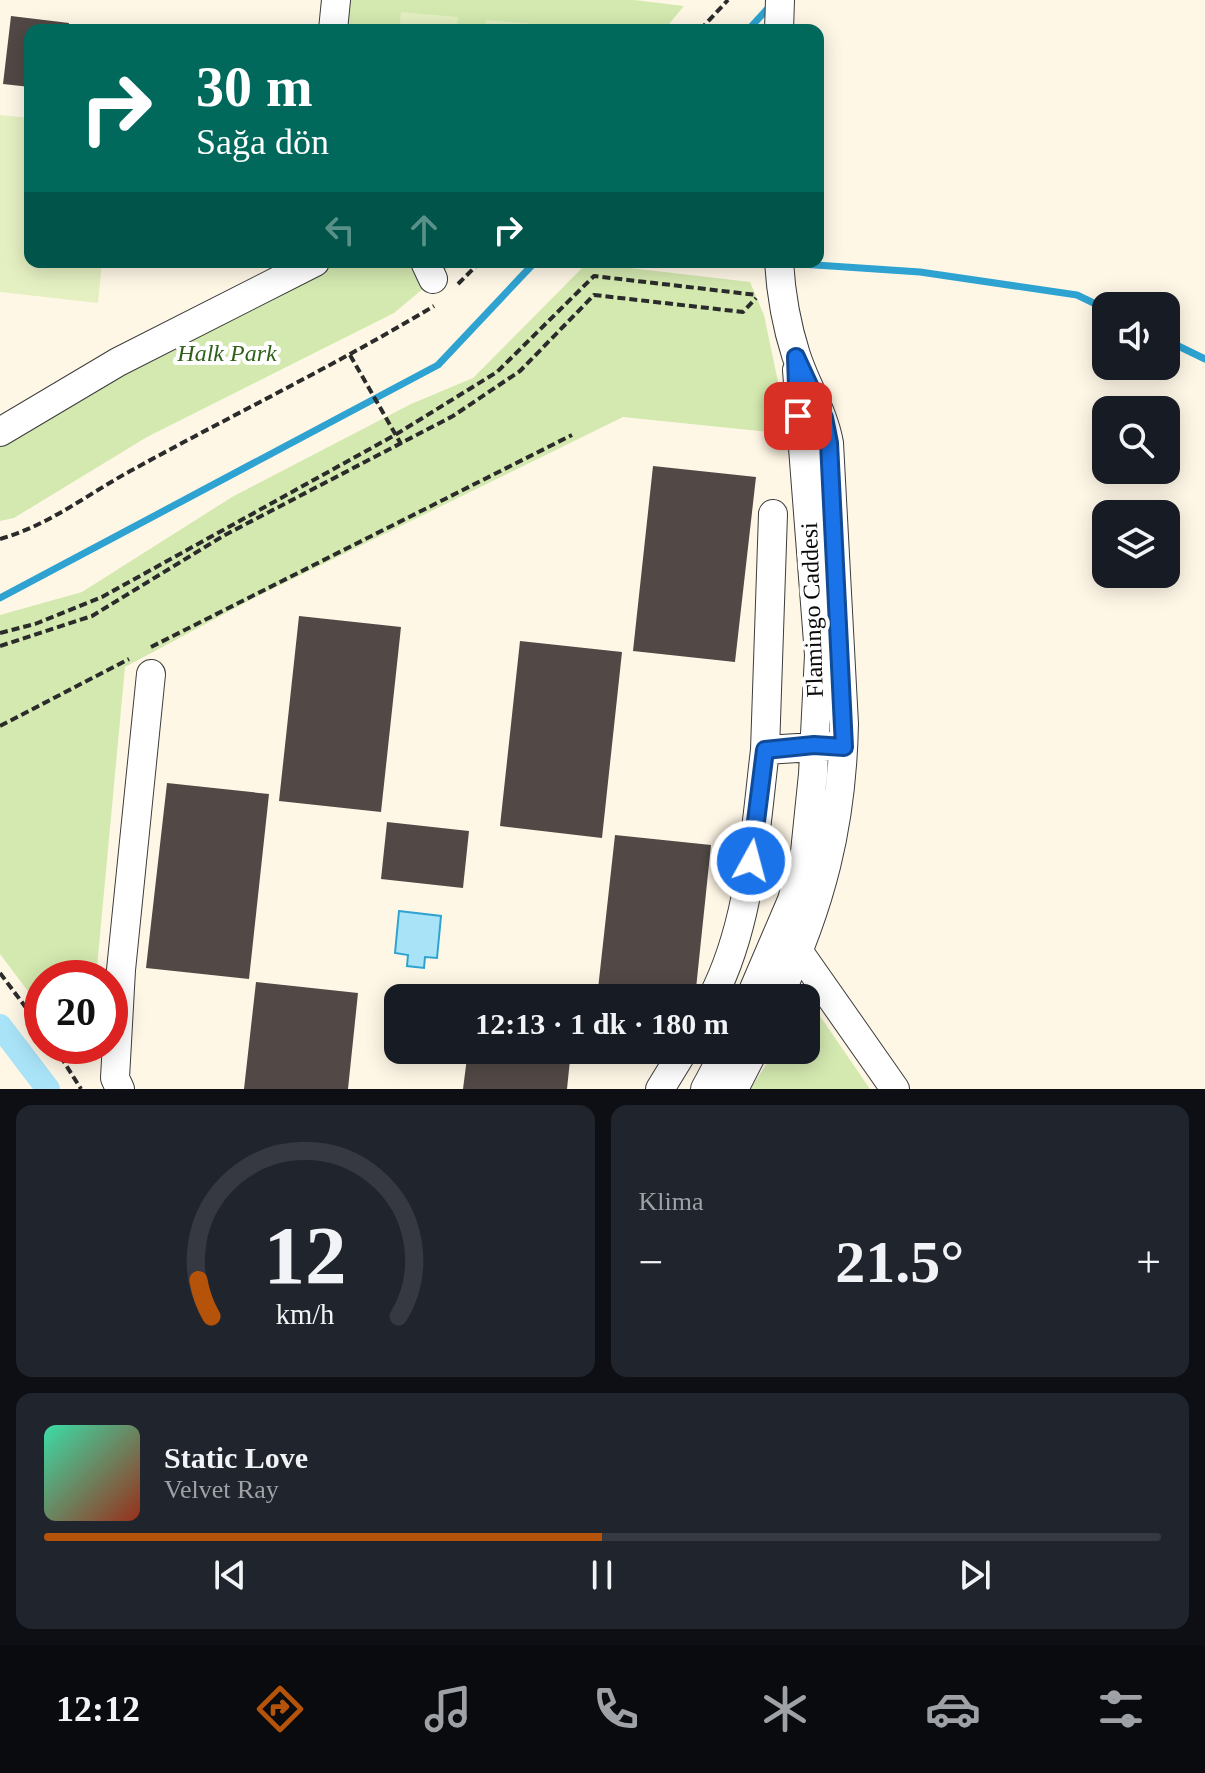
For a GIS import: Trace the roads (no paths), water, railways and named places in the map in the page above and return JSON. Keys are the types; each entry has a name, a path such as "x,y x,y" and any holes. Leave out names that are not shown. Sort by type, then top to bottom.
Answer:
{"street":[{"path":"334,24 336,0"},
{"path":"779,24 780,0"},
{"path":"0,432 118,362 303,268"},
{"name":"Flamingo Caddesi","path":"760,984 817,908 834,843 844,747 829,443 824,418 770,298 778,268"},
{"name":"Flamingo Caddesi","path":"780,984 792,900 805,852 819,655 804,450 798,416 796,357"},
{"path":"719,984 747,891 765,750 773,514"},
{"path":"120,1089 115,1078 121,970 151,674"},
{"path":"765,750 814,745 844,747"},
{"path":"787,945 895,1089"},
{"path":"660,1089 675,1064"},
{"path":"705,1089 718,1064"},
{"path":"734,1089 747,1064"}],"water":[{"path":"399,911 441,916 437,958 425,957 424,968 407,966 408,955 395,953"}],"waterway":[{"path":"754,24 771,5"},
{"path":"824,266 920,272 1077,295 1092,302"},
{"path":"0,598 438,365 529,268"},
{"path":"1180,347 1205,359"},
{"path":"0,1026 48,1089"}],"park label":[{"name":"Halk Park","path":"227,353"}]}
